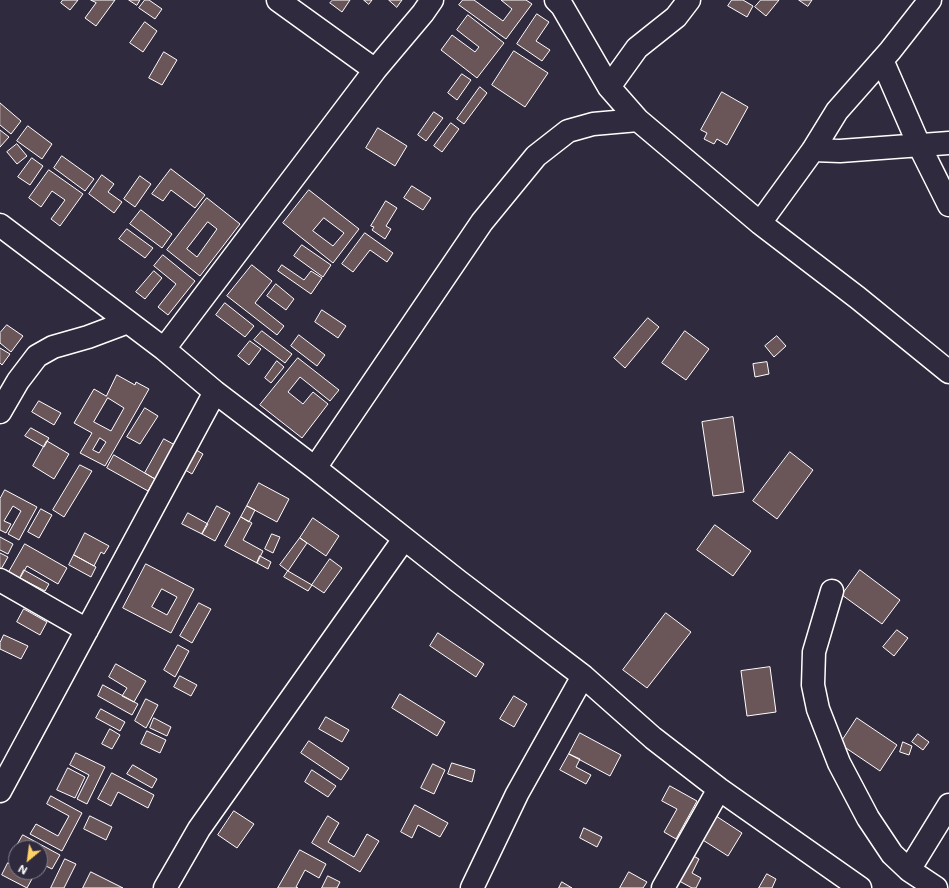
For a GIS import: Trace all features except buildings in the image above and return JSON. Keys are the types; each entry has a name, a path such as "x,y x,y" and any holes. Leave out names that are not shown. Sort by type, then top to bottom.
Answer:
{"street":[{"path":"278,0 375,70"},
{"path":"164,349 375,70 423,13 432,0"},
{"path":"556,0 562,6 609,87 638,120 760,223 858,298 949,372"},
{"path":"609,87 637,48 676,17 689,0"},
{"path":"760,223 813,150 837,111 882,60 930,0"},
{"path":"882,60 919,145 949,205"},
{"path":"315,468 482,222 536,156 568,131 593,124 638,120"},
{"path":"813,150 840,151 949,143"},
{"path":"0,225 164,349 215,392 583,676 653,738 719,789 860,888"},
{"path":"0,412 18,381 37,356 52,347 88,337 128,322"},
{"path":"0,791 215,392"},
{"path":"165,888 199,829 404,539"},
{"path":"0,580 87,630"},
{"path":"832,591 814,652 812,685 818,709 839,763 868,818 892,854 909,870 936,888"},
{"path":"472,888 517,794 583,676"},
{"path":"663,888 719,789"},
{"path":"909,870 949,805"}]}
